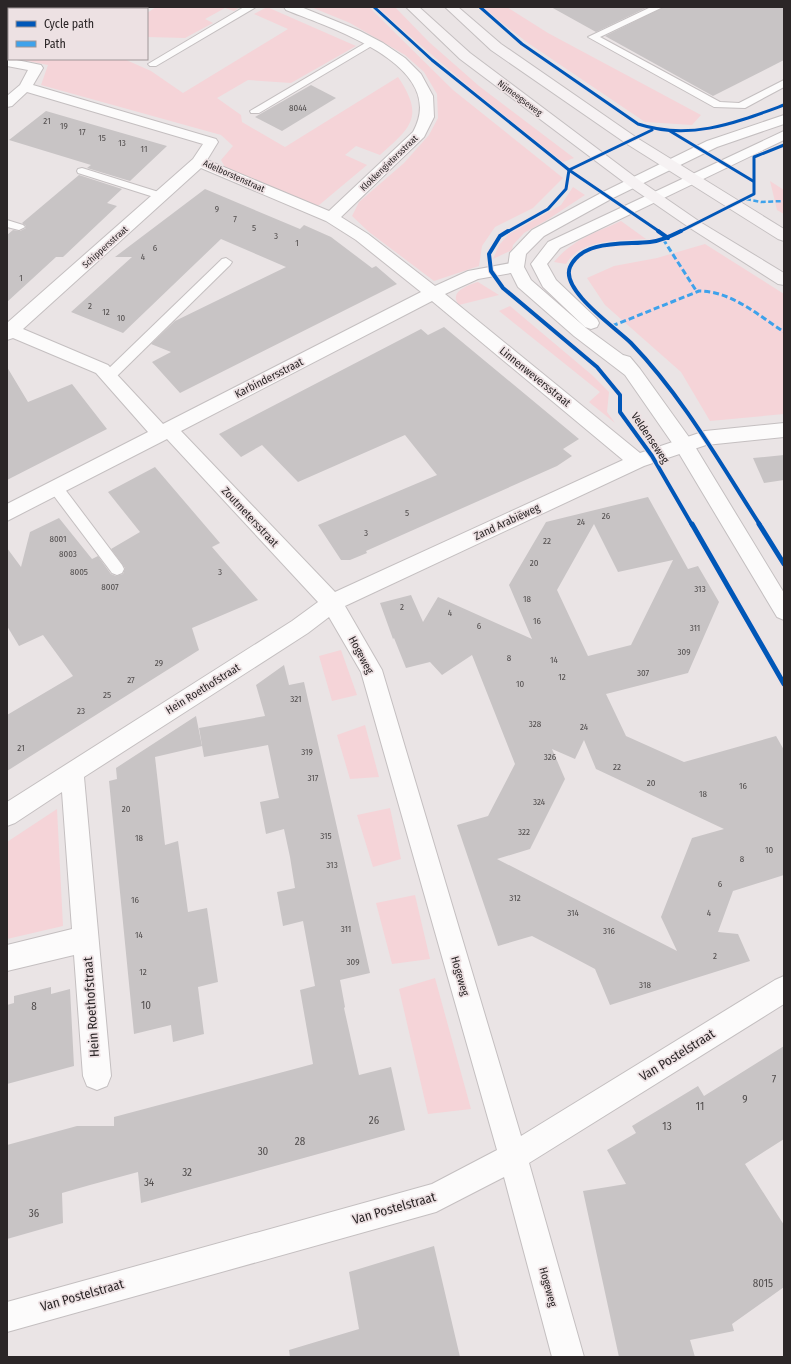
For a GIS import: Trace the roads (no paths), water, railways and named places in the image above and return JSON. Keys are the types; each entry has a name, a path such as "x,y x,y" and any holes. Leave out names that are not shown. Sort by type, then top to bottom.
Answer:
{"main road":[{"name":"Nijmeegseweg","path":"412,7 465,56 653,197 784,280"},
{"path":"451,7 496,48 669,165 784,236"}],"street":[{"name":"Klokkengietersstraat","path":"290,7 372,42 403,62 418,78 427,97 427,118 419,134 331,218"},
{"path":"7,62 36,68 25,87 7,102"},
{"name":"Adelborstenstraat","path":"25,87 212,142 199,162 331,218 362,238 433,293"},
{"path":"634,373 580,332 524,283 516,267 518,253 538,233 669,165 712,144 784,118"},
{"path":"784,135 554,245 539,264 549,283 594,326 634,373 684,445 784,611"},
{"name":"Schippersstraat","path":"8,332 199,162"},
{"name":"Karbindersstraat","path":"7,513 433,293 474,275 539,264"},
{"name":"Linnenweversstraat","path":"433,293 637,461"},
{"name":"Zoutmetersstraat","path":"8,332 101,369 165,432 332,603"},
{"name":"Zand Arabiëweg","path":"332,603 637,461 705,438 784,430"},
{"name":"Hein Roethofstraat","path":"7,815 72,772 300,628 332,603"},
{"name":"Hogeweg","path":"332,603 371,670 512,1157 568,1357"},
{"name":"Hein Roethofstraat","path":"72,772 97,1076"},
{"path":"7,958 86,939"},
{"name":"Van Postelstraat","path":"7,1317 436,1197 512,1157 784,989"}],"lane":[{"path":"153,64 251,7"},
{"path":"658,7 593,37 718,105 741,106 784,83"},
{"path":"254,111 372,42"},
{"path":"82,171 161,196"},
{"path":"7,222 19,227"},
{"path":"109,376 226,262"},
{"path":"56,488 117,569"}]}
